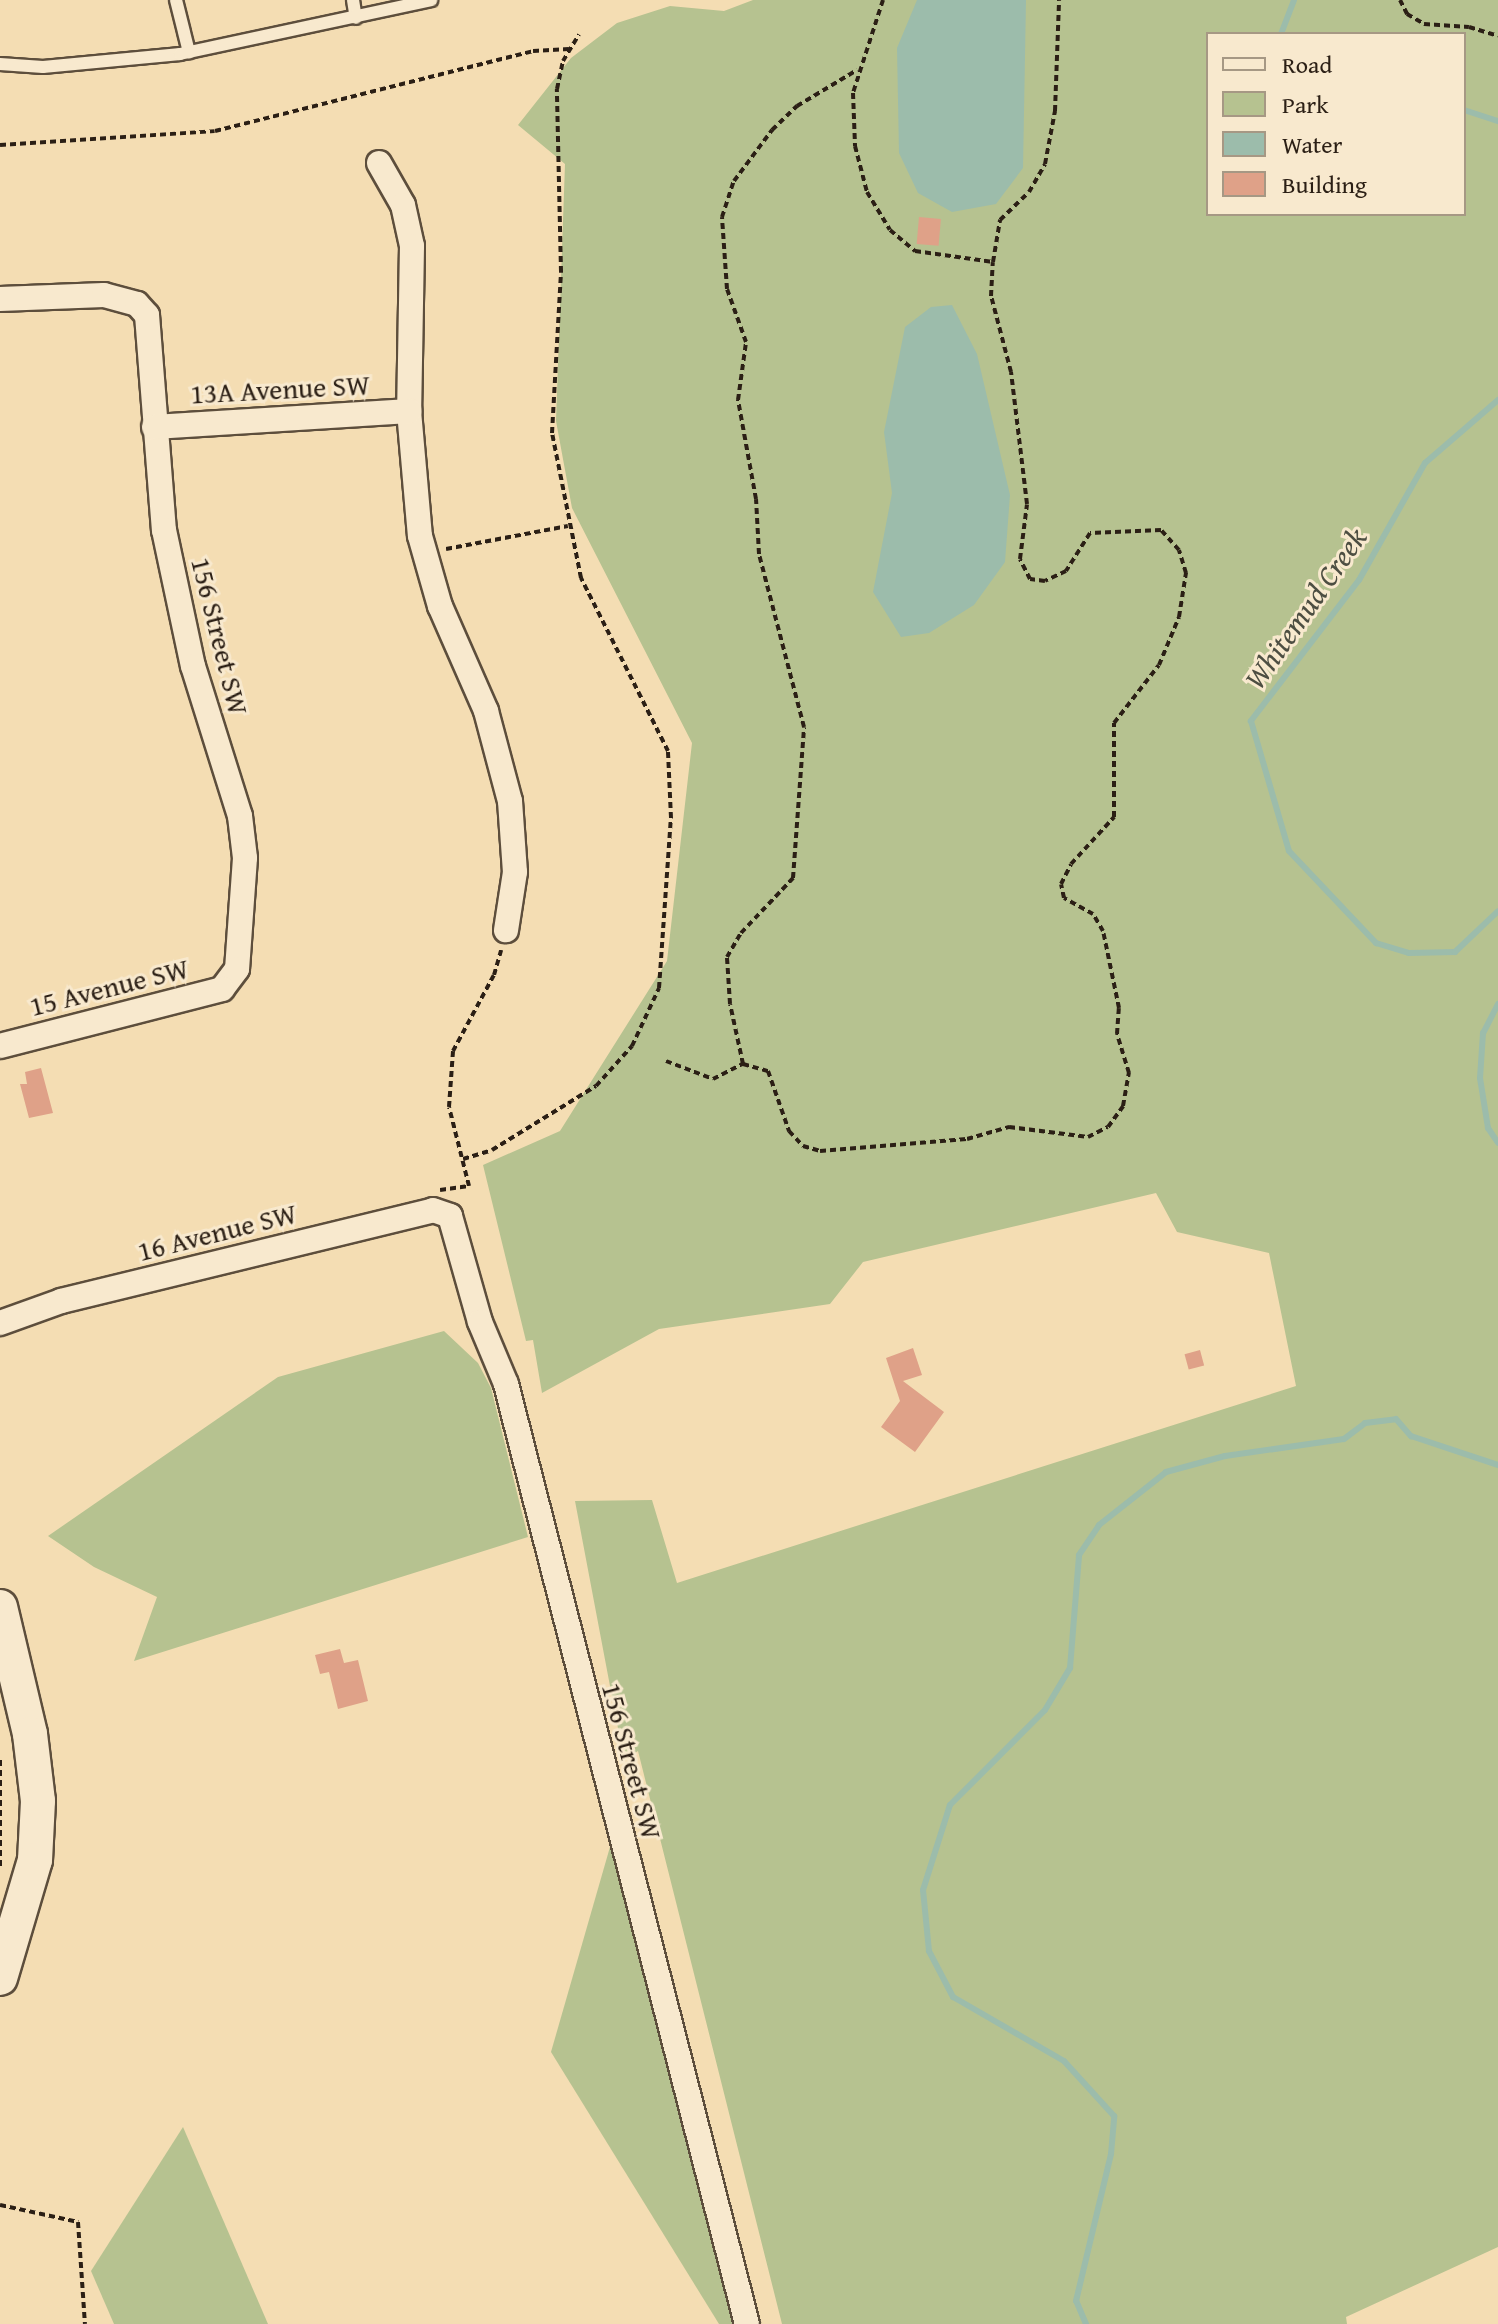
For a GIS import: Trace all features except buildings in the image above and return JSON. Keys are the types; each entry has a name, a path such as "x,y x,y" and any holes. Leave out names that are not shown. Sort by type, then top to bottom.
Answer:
{"street":[{"path":"379,163 403,205 412,246 409,411 424,553 502,764 515,841 506,930"},
{"name":"156 Street SW","path":"0,299 104,295 137,304 147,315 154,427 176,591 193,666 240,816 245,858 237,969 231,981"},
{"name":"13A Avenue SW","path":"154,427 409,411"},
{"name":"15 Avenue SW","path":"0,1046 222,989 231,981"},
{"name":"16 Avenue SW","path":"0,1323 61,1301 433,1210 450,1216"},
{"name":"156 Street SW","path":"450,1216 480,1322 506,1384 747,2324"},
{"path":"0,1607 37,1772 35,1860 12,1906 0,1978"}],"lane":[{"path":"176,0 189,52"},
{"path":"353,0 356,18"},
{"path":"0,64 43,67 189,52 431,0"}],"path":[{"path":"883,0 857,70 855,146 867,192 884,222 901,242 927,256 993,262"},
{"path":"666,1061 713,1079 743,1064 772,1075 789,1131 803,1146 820,1151 967,1139 1009,1127 1088,1137 1115,1120 1128,1093 1128,1064 1117,1034 1119,1008 1103,931 1093,914 1064,898 1061,884 1071,864 1114,817 1114,723 1159,665 1179,617 1186,573 1167,532 1103,529 1085,537 1060,575 1036,581 1025,574 1020,559 1025,490 1011,372 991,296 993,262 1000,220 1029,192 1045,164 1055,111 1059,0"},
{"path":"1400,0 1407,14 1424,24 1469,27 1498,36"},
{"path":"463,1159 501,1145 596,1086 638,1038 659,988 671,818 668,751 589,598 568,526 552,433 561,272 556,110 560,72 579,34"},
{"path":"0,145 215,131 533,51 569,49"},
{"path":"743,1064 730,1004 727,957 741,933 793,878 804,727 759,554 756,499 738,400 746,342 727,289 722,217 734,181 772,130 797,106 857,70"},
{"path":"424,553 568,526"},
{"path":"428,1192 469,1186 449,1107 453,1051 494,975 506,930"},
{"path":"0,1760 0,1866"},
{"path":"0,2205 78,2222 85,2324"}],"green space":[{"path":"753,0 1498,0 1498,2247 1346,2317 1347,2324 782,2324 638,1751 624,1760 575,1501 652,1500 677,1583 1296,1386 1269,1253 1177,1232 1156,1193 863,1262 830,1304 659,1329 542,1393 533,1340 526,1341 483,1165 560,1131 667,961 692,743 572,508 556,421 565,164 518,125 571,58 617,23 670,6 724,11"},
{"path":"444,1331 478,1363 491,1388 528,1537 134,1661 157,1597 94,1567 48,1536 278,1377"},
{"path":"612,1840 733,2324 719,2324 551,2052"},
{"path":"183,2127 268,2324 114,2324 91,2271"}],"water":[{"path":"917,0 1026,0 1023,168 996,204 952,212 918,193 899,153 897,48"},
{"path":"952,305 977,354 1010,495 1005,562 974,605 929,633 901,637 873,592 892,493 884,432 905,327 931,307"}],"waterway":[{"name":"Whitemud Creek","path":"1282,32 1294,0"},
{"name":"Whitemud Creek","path":"1466,111 1498,121"},
{"name":"Whitemud Creek","path":"1498,400 1425,463 1359,580 1251,721 1289,851 1376,943 1409,953 1455,952 1498,911"},
{"name":"Whitemud Creek","path":"1498,1004 1483,1033 1480,1078 1488,1128 1498,1143"},
{"name":"Whitemud Creek","path":"1086,2324 1076,2301 1111,2154 1114,2116 1064,2061 953,1997 929,1951 923,1890 950,1805 1045,1710 1070,1668 1079,1555 1099,1525 1166,1472 1225,1456 1344,1439 1365,1423 1396,1419 1411,1436 1498,1465"}]}
